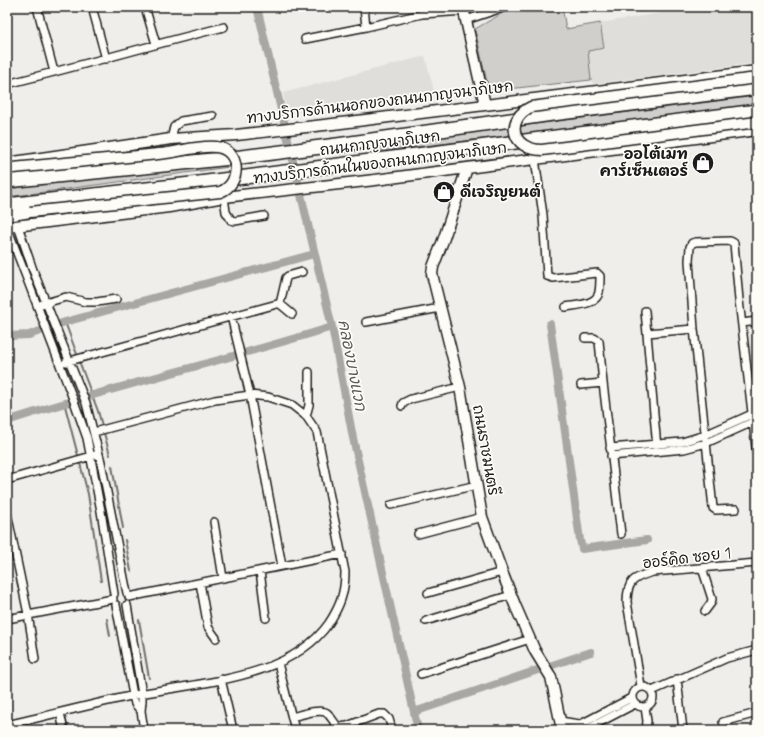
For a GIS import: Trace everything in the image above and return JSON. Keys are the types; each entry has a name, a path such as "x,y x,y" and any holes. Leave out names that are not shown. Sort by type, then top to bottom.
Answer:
{"highway":[{"name":"ถนนกาญจนาภิเษก","path":"7,182 241,157 337,145 552,114 757,88"},
{"name":"ถนนกาญจนาภิเษก","path":"7,206 341,165 757,111"}],"main road":[{"path":"465,11 485,105"},
{"name":"ทางบริการด้านนอกของถนนกาญจนาภิเษก","path":"9,167 171,139 236,135 333,124 757,71"},
{"path":"757,78 531,107 524,110 519,117 516,126 516,133 517,139 527,148 542,150 757,122"},
{"name":"ทางบริการด้านในของถนนกาญจนาภิเษก","path":"7,227 169,208 224,197 467,168 757,130"},
{"path":"7,216 30,212 220,192 232,183 236,168 233,157 226,149 215,147 161,154 9,167"},
{"name":"ถนนราชมนตรี","path":"467,168 433,267 432,274 460,387 482,517 511,595 535,651 549,672 561,725"}],"street":[{"path":"37,7 54,72"},
{"path":"92,7 106,59"},
{"path":"145,7 156,44"},
{"path":"364,7 366,27"},
{"path":"305,39 422,14 505,7"},
{"path":"7,84 224,27"},
{"path":"171,139 174,128 181,121 214,116"},
{"path":"535,159 543,215 547,276 553,278 597,273 600,276 599,292 595,299 590,302 566,307"},
{"path":"224,197 226,212 231,220 235,221 264,216"},
{"path":"18,226 32,270 52,320 58,333 76,360 80,387 94,432 130,600 127,605 142,694 141,711 144,730"},
{"path":"7,227 87,438 103,519 114,600 135,704 141,711"},
{"path":"736,509 716,510 713,508 694,329 689,252 692,243 730,241 734,243 742,323 755,417 757,456"},
{"path":"280,304 286,278 302,272"},
{"path":"37,306 66,297 86,302 116,299"},
{"path":"59,364 231,316 280,304"},
{"path":"280,304 292,314"},
{"path":"366,322 440,308"},
{"path":"645,311 657,448"},
{"path":"231,316 250,395 282,566"},
{"path":"742,323 757,321"},
{"path":"647,333 694,329"},
{"path":"585,338 594,338 599,341 602,383 621,534"},
{"path":"306,416 309,405 309,372"},
{"path":"581,385 602,383"},
{"path":"402,406 403,403 411,399 460,387"},
{"path":"9,726 133,695 241,675 278,663 289,657 322,632 341,602 345,585 345,572 317,432 306,416 292,405 268,397 250,395 215,400 94,432"},
{"path":"611,456 682,442 755,417"},
{"path":"610,448 684,449 706,443 755,417"},
{"path":"7,480 99,454"},
{"path":"391,505 477,484"},
{"path":"7,513 28,614 35,659"},
{"path":"418,534 482,517"},
{"path":"214,522 223,578"},
{"path":"7,619 28,614 114,600 120,590 128,595 200,583 342,554"},
{"name":"ออร์คิด ซอย 1","path":"641,686 627,602 627,592 634,579 653,572 757,563"},
{"path":"702,568 712,599 705,611"},
{"path":"260,571 266,618"},
{"path":"428,593 502,572"},
{"path":"200,583 208,627 216,638"},
{"path":"426,621 511,595"},
{"path":"114,600 120,607 127,605"},
{"path":"421,674 530,639"},
{"path":"652,691 727,658 757,650"},
{"path":"278,663 295,730"},
{"path":"221,679 232,730"},
{"path":"677,679 683,730"},
{"path":"641,686 649,688 652,691 653,699 649,705 645,707 641,707 634,700 634,691 641,686"},
{"path":"561,725 579,727 593,718 634,700"},
{"path":"585,730 634,700"},
{"path":"645,707 647,721 646,730"},
{"path":"292,717 322,711 328,714 334,724 339,727 347,726 379,714 384,714 389,719 392,730"},
{"path":"60,713 64,730"},
{"path":"723,722 757,713"}],"shaded area":[{"path":"519,7 562,7 566,29 600,23 604,48 588,51 591,80 489,91 475,29 508,10"},
{"path":"673,7 757,7 757,63 593,84 591,80 588,51 604,48 600,23 673,11"},
{"path":"425,56 435,95 287,114 283,93"},
{"path":"757,96 757,106 382,151 369,149 339,154 338,150 376,144"},
{"path":"224,161 244,162 244,165 7,197 7,189"}],"waterway":[{"name":"คลองบางแวก","path":"257,7 332,327 353,438 418,730"},
{"path":"7,336 29,335 65,322 314,254"},
{"path":"65,322 78,357"},
{"path":"550,324 582,549 647,540"},
{"path":"7,421 88,396 332,327"},
{"path":"79,361 98,411 110,455"},
{"path":"64,402 88,494 101,581"},
{"path":"112,466 123,528"},
{"path":"125,540 131,571"},
{"path":"107,619 110,636"},
{"path":"139,620 149,678"},
{"path":"414,712 591,652"}],"place":[{"name":"ออโต้เมท คาร์เซ็นเตอร์","path":"703,163"},
{"name":"ดีเจริญยนต์","path":"444,192"}]}
